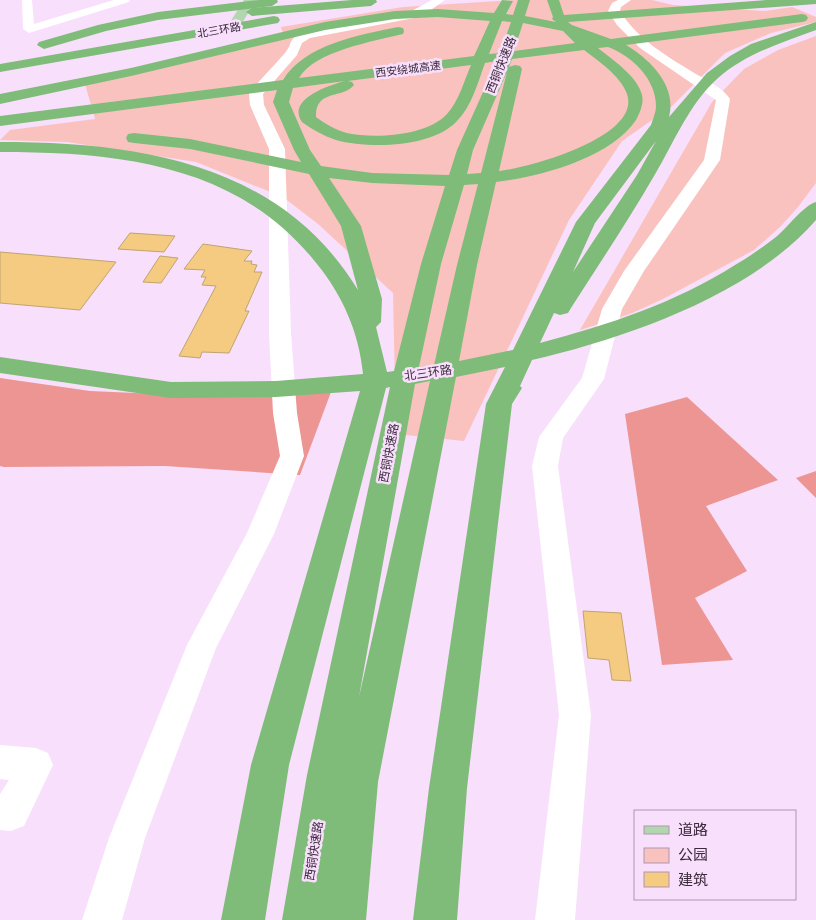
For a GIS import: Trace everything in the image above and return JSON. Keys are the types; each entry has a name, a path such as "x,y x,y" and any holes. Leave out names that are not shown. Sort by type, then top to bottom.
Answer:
{"highway":[{"path":"0,59 104,28 158,16 296,0"},
{"path":"389,72 331,90 318,96 309,103 308,119 331,134 349,139 373,141 397,140 421,135 445,123 453,117 463,100 492,29 508,0"},
{"name":"西铜快速路","path":"304,920 329,756 400,396 431,264 465,150 503,65 524,0"},
{"name":"西铜快速路","path":"344,920 359,782 467,264 534,0"},
{"path":"0,136 81,133 189,144 242,156 360,177 460,181 514,174 570,159 599,145 623,128 634,111 635,96 627,80 561,22 554,11 553,0"},
{"path":"685,0 718,2 776,0"},
{"path":"242,920 270,766 375,376 369,338 371,299 351,226 302,150 281,102 295,72 333,49 375,36 451,25 636,7 816,0"},
{"path":"0,99 56,64 143,31 186,22 284,8 387,1"},
{"name":"北三环路","path":"0,68 275,20 369,8 446,1"},
{"path":"0,99 140,79 294,49 408,24 476,4"},
{"name":"西安绕城高速","path":"7,115 816,9"},
{"path":"0,99 131,72 278,36 350,21 431,14 475,14 520,19 576,30 621,47 637,57 660,85 664,106 658,126 586,222 499,404 448,788 435,920"},
{"name":"西安绕城高速","path":"7,115 389,72 816,16"},
{"path":"499,404 646,176 680,114 704,85 735,59 756,47 816,26"},
{"path":"0,147 48,146 118,153 167,161 230,184 279,212 297,226 327,258 351,295 369,338"},
{"name":"北三环路","path":"0,365 169,390 256,389 357,383 462,369 553,348 621,327 676,306 723,283 776,249 801,227 816,208"}],"main road":[{"path":"249,3 250,10 267,4"},
{"path":"233,27 249,3"},
{"path":"267,4 264,18 275,20"}],"street":[{"path":"27,0 29,29 125,0"},
{"path":"102,920 127,838 202,645 260,534 292,456 286,413 280,333 277,149 257,106 256,94 276,69 293,52 296,41 306,35 410,16 446,1"},
{"path":"555,920 575,715 545,466 551,437 593,379 612,309 634,272 712,160 723,99 716,92 627,30 617,19 614,11 616,5 636,7"},
{"path":"0,762 36,765 11,814 0,812"}],"green space":[{"path":"516,0 652,0 673,5 765,11 792,7 816,17 816,22 771,33 725,53 672,106 622,141 569,220 464,441 396,434 393,293 318,224 283,197 196,162 67,142 0,140 10,130 95,119 85,84 285,39 281,27 403,7"},
{"path":"816,36 816,183 798,207 781,226 754,250 663,299 630,314 580,330 712,102 744,69 778,50"}],"shaded area":[{"path":"0,378 90,391 226,397 331,392 300,475 165,466 4,467 0,466"},
{"path":"687,397 778,480 706,506 747,571 695,598 733,660 662,665 625,414"},
{"path":"816,471 816,498 796,478"}],"building":[{"path":"130,233 175,236 164,252 118,249"},
{"path":"203,244 252,251 244,261 252,261 251,264 257,265 254,272 262,272 245,311 249,311 229,353 202,352 200,358 179,356 216,286 202,285 206,277 201,277 205,270 184,269"},
{"path":"0,252 116,262 80,310 0,303"},
{"path":"160,256 178,258 161,283 143,282"},
{"path":"583,611 621,613 631,681 612,680 609,660 588,658"}]}
